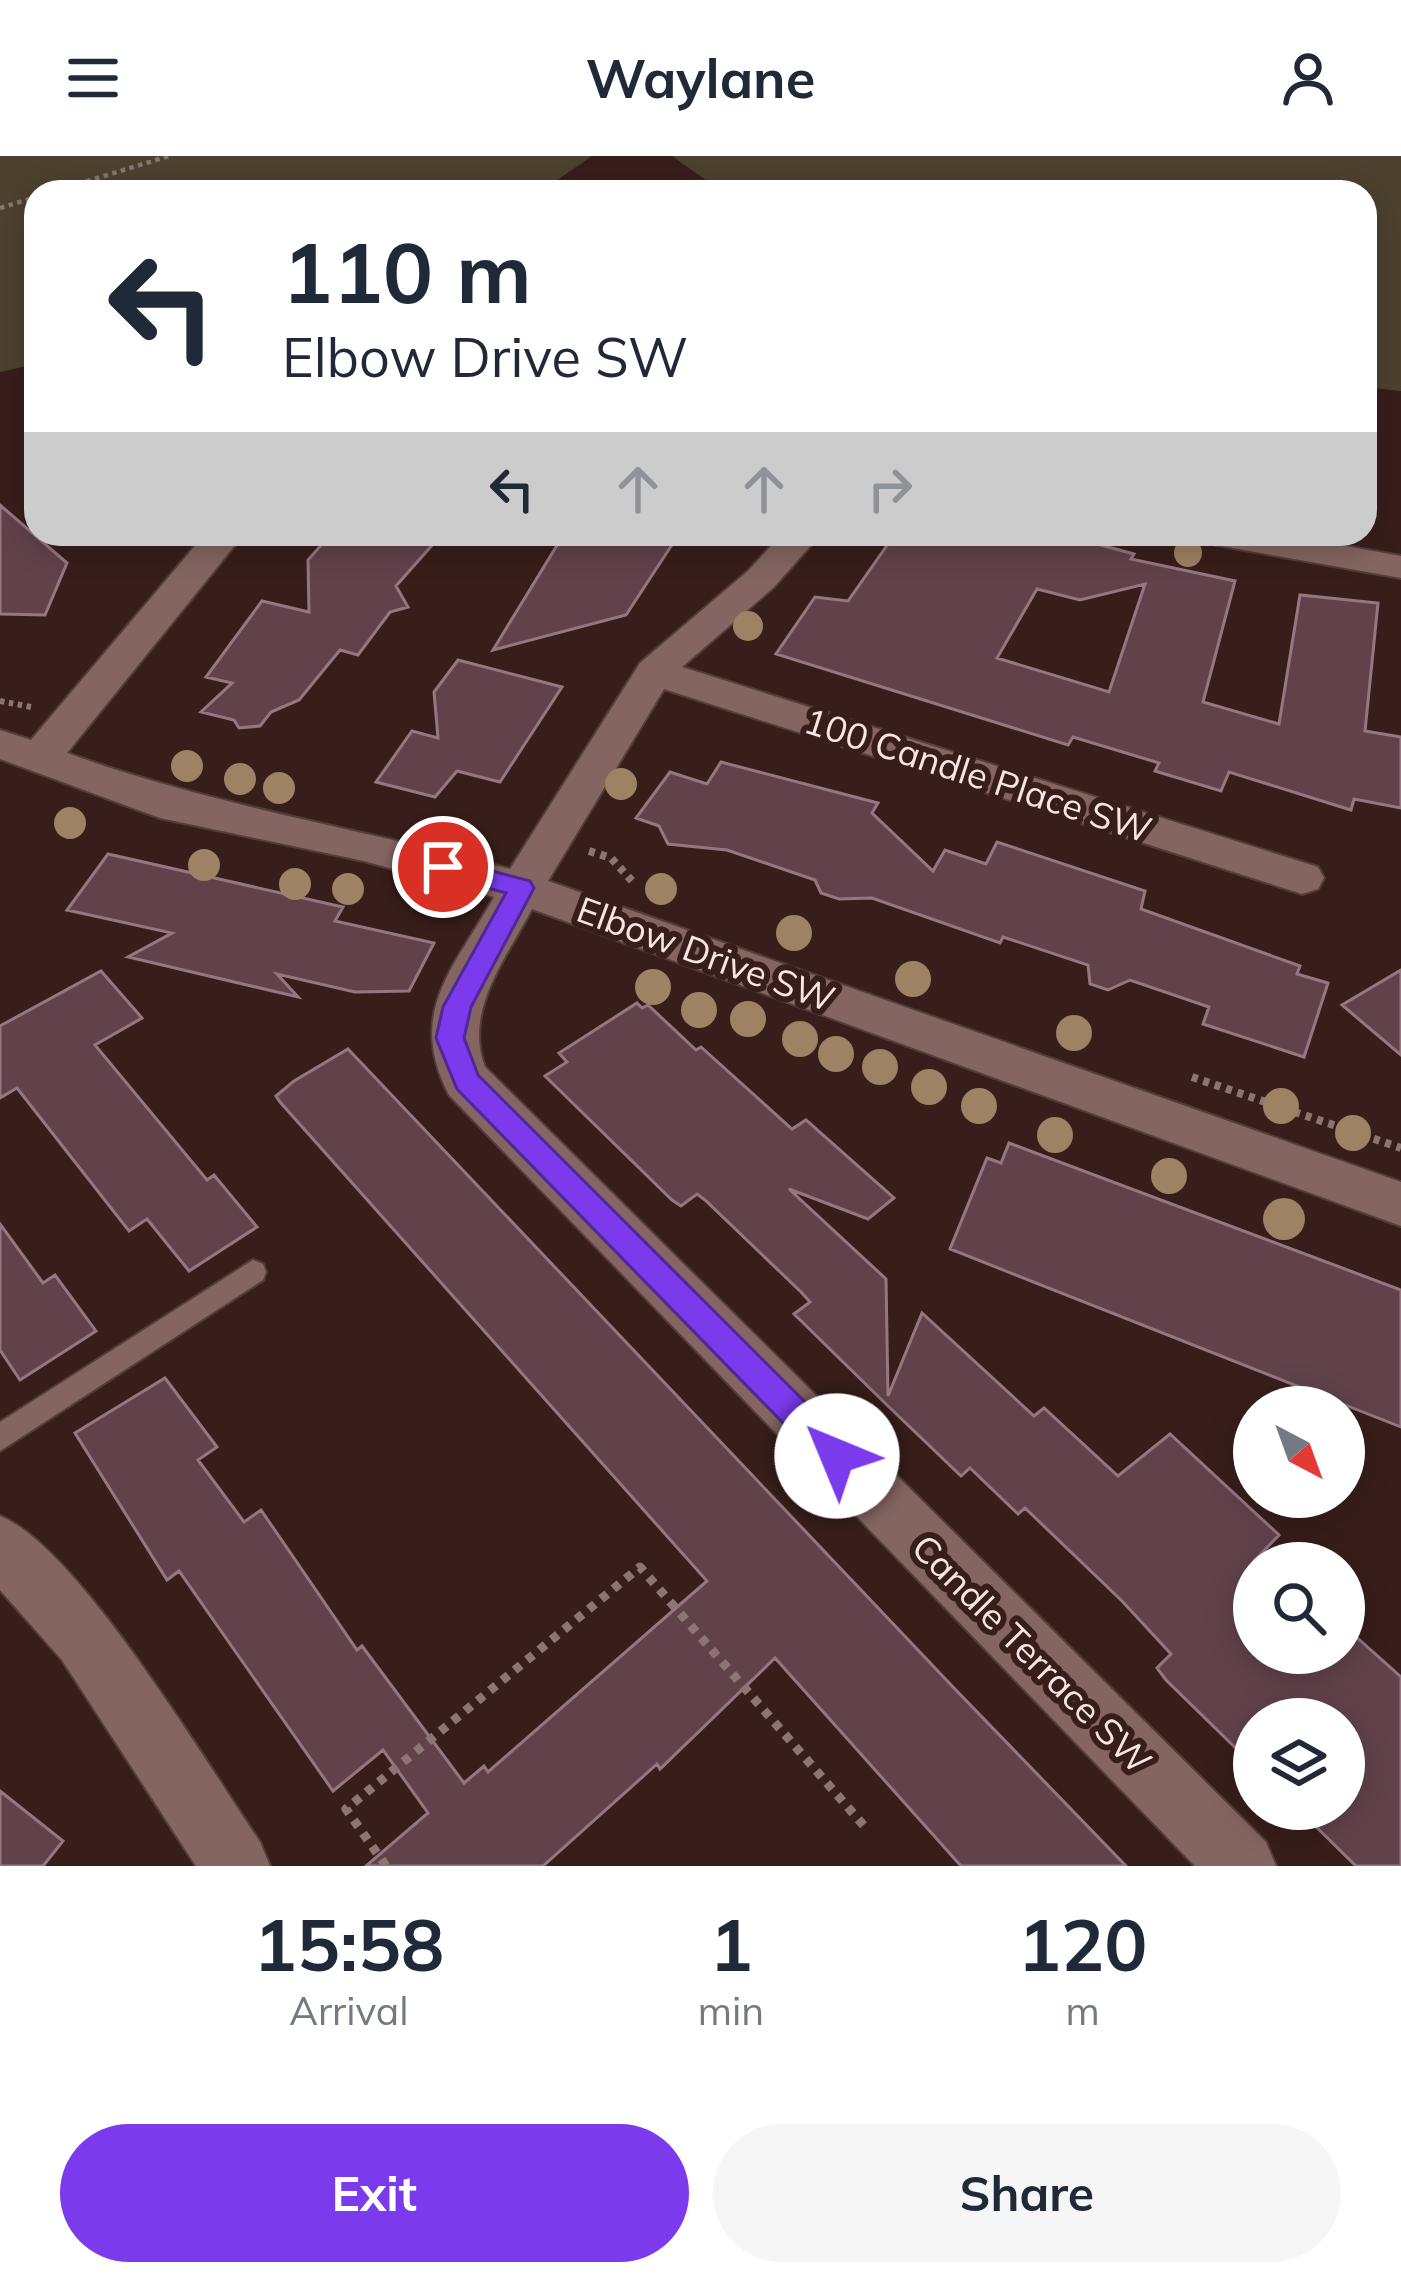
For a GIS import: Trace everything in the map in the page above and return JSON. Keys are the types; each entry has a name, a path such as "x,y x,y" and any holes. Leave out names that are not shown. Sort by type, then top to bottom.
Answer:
{"street":[{"path":"19,752 214,546"},
{"name":"Candle Terrace SW","path":"791,546 761,579 697,629 654,672 521,888 457,1007 450,1038 466,1081 1242,1866"},
{"path":"1283,546 1401,567"},
{"name":"100 Candle Place SW","path":"654,672 1302,878"},
{"name":"Elbow Drive SW","path":"19,752 160,802 364,845 521,888 1401,1204"},
{"path":"0,1545 84,1638 236,1866"}],"lane":[{"path":"0,1438 253,1272"}],"path":[{"path":"91,180 169,156"},
{"path":"386,1866 346,1809 640,1568 865,1826"}],"shaded area":[{"path":"0,156 592,156 557,180 24,180 24,367 0,372"},
{"path":"672,156 1401,156 1401,391 1377,388 1377,180 706,180"}],"building":[{"path":"0,505 24,526 24,546 47,546 67,563 45,615 0,614"},
{"path":"320,546 431,546 396,586 408,607 390,612 358,655 340,650 299,700 271,712 260,726 239,728 234,720 201,712 232,683 206,677 262,601 309,612 308,560"},
{"path":"557,546 671,546 626,615 493,650"},
{"path":"887,546 1104,546 1134,554 1131,559 1235,581 1203,702 1279,724 1300,595 1378,603 1365,731 1401,737 1401,808 1354,799 1351,810 1229,772 1221,791 1155,771 1159,763 1073,737 1068,745 776,654 815,597 848,601","holes":["1145,584 1109,692 997,658 1037,589 1080,600"]},
{"path":"458,660 562,687 500,782 457,771 435,797 376,782 412,731 438,738 434,692"},
{"path":"721,762 878,803 872,813 933,871 945,850 986,864 997,842 1145,891 1141,909 1300,966 1297,974 1328,983 1304,1057 1203,1024 1209,1007 1130,980 1108,990 1090,984 1088,965 1003,937 1000,943 872,898 839,899 821,893 815,880 727,850 668,844 659,826 636,818 670,772 707,784"},
{"path":"108,854 343,907 335,921 434,943 409,991 355,992 277,974 298,997 128,957 172,933 67,910"},
{"path":"1401,970 1401,1055 1342,1005"},
{"path":"101,971 142,1018 95,1045 207,1180 214,1175 257,1227 189,1271 147,1219 129,1231 17,1088 0,1098 0,1026"},
{"path":"637,1003 642,1008 648,1005 792,1129 806,1120 894,1198 868,1219 789,1189 886,1279 888,1396 922,1313 1034,1416 1044,1408 1118,1476 1170,1434 1233,1492 1233,1518 1261,1518 1279,1535 1272,1542 1233,1542 1233,1674 1365,1674 1365,1645 1401,1677 1401,1866 1356,1866 1319,1830 1365,1830 1365,1698 1233,1698 1233,1745 1166,1680 1157,1668 1171,1654 1122,1601 1025,1508 1018,1514 970,1468 961,1476 888,1406 794,1314 810,1302 705,1200 697,1194 681,1206 672,1200 545,1076 567,1062 559,1053"},
{"path":"348,1049 1126,1866 961,1866 775,1658 660,1769 657,1764 543,1866 366,1866 428,1813 383,1750 333,1791 179,1571 167,1580 75,1433 165,1378 217,1447 198,1460 244,1522 261,1510 357,1650 362,1646 464,1783 484,1766 488,1772 707,1581 280,1102 276,1096 294,1081"},
{"path":"1009,1143 1401,1290 1401,1427 1365,1413 1365,1386 1297,1386 950,1249 987,1158 1001,1163"},
{"path":"0,1224 43,1283 55,1275 96,1331 20,1380 0,1350"},
{"path":"0,1791 63,1841 43,1866 0,1866"}],"route":[{"path":"443,867 521,888 457,1007 450,1038 466,1081 837,1456"}]}
